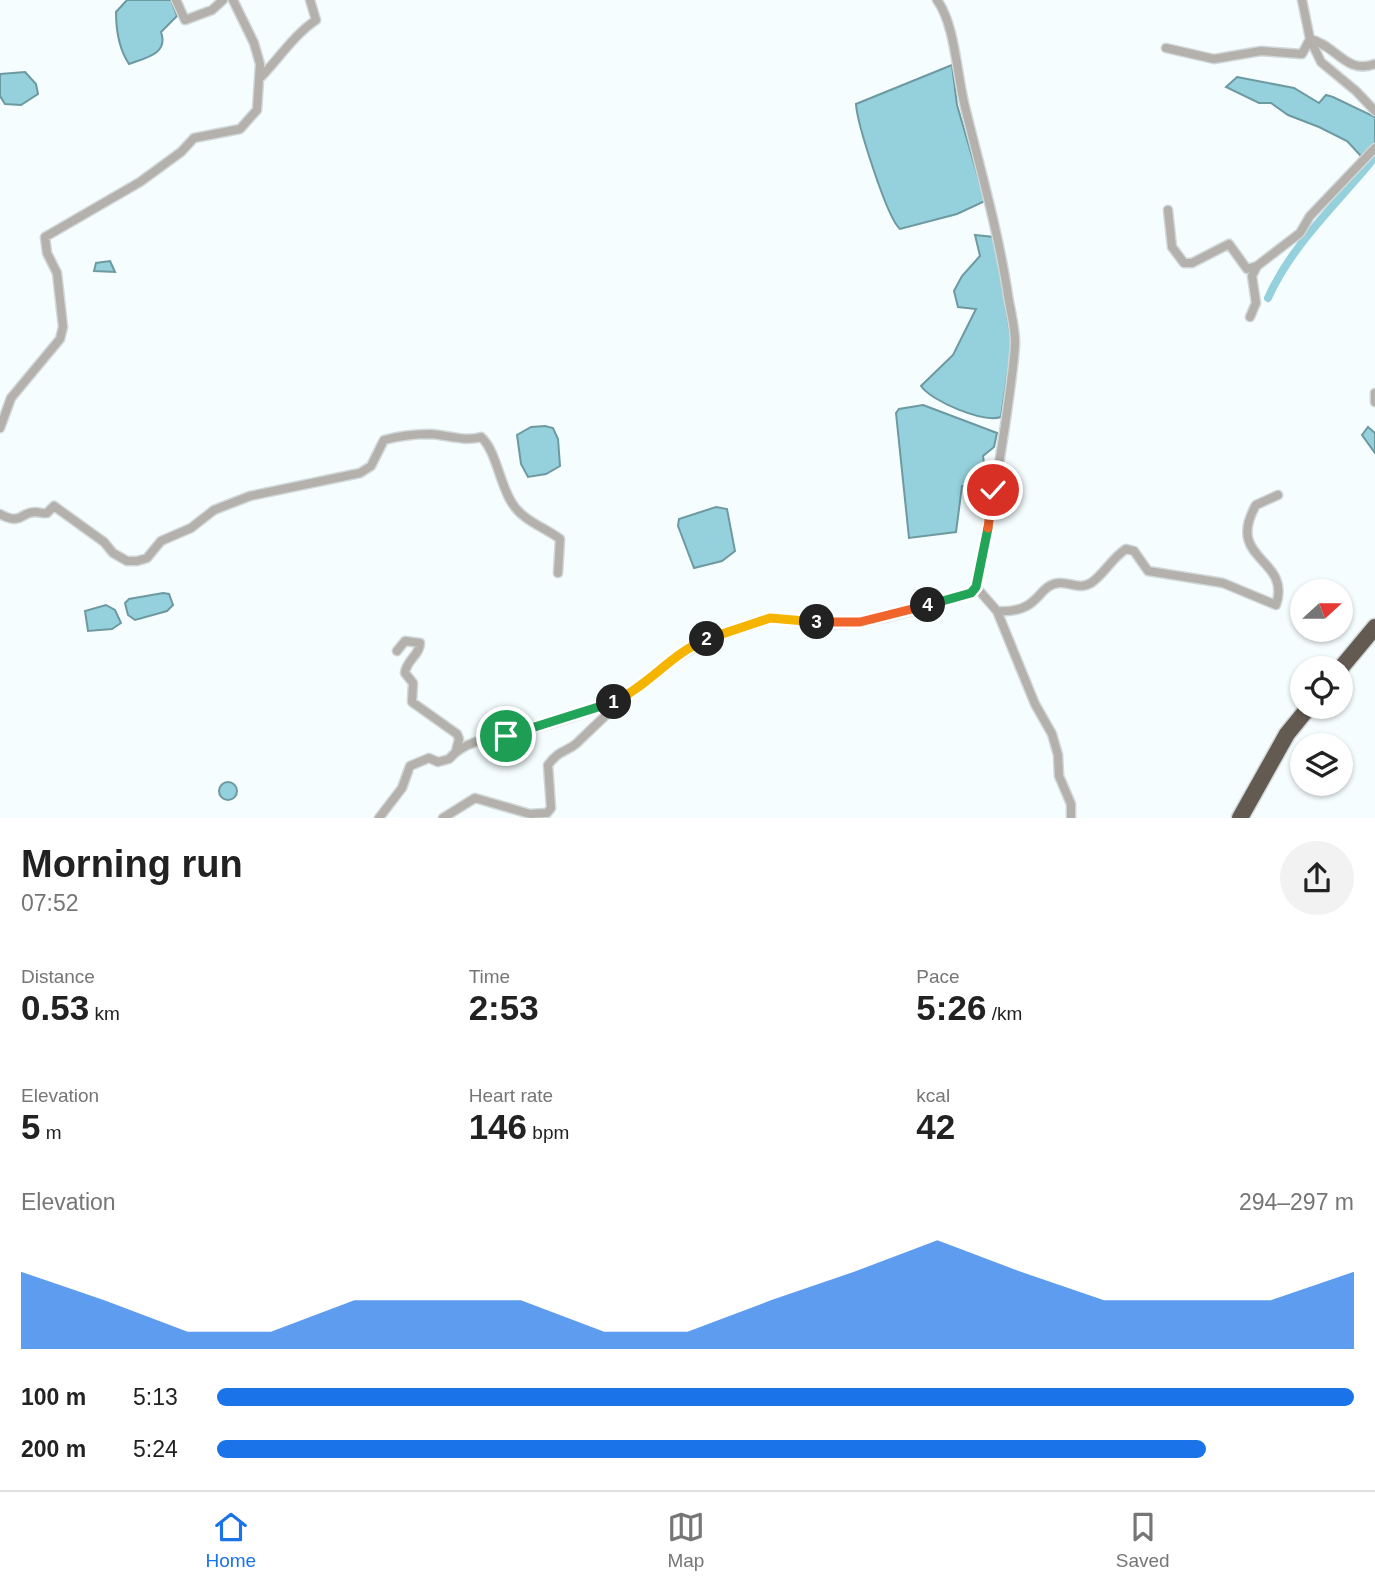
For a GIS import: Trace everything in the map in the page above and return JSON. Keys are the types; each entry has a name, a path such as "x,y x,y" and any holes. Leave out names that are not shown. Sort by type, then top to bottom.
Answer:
{"highway":[{"path":"1351,656 1375,627"},
{"path":"1240,818 1287,734 1299,719"}],"street":[{"path":"176,0 185,20 212,10 223,0"},
{"path":"0,428 11,398 60,339 63,327 57,273 47,253 45,237 140,182 181,152 194,138 240,129 257,110 261,77 254,43 233,0"},
{"path":"261,77 286,50 298,30 316,20 310,0"},
{"path":"443,818 475,798 530,814 547,813 551,808 548,765 558,751 573,746 617,701 690,648 770,618 836,624 860,622 971,593 976,587 985,548 1015,342 992,209 959,83 953,36 944,9 937,0"},
{"path":"1302,0 1310,39 1321,62 1375,111"},
{"path":"1166,48 1214,59 1261,51 1303,54 1310,39"},
{"path":"1310,39 1329,46 1345,63 1354,66 1375,64"},
{"path":"1168,210 1172,247 1184,263 1192,263 1229,244 1247,269 1257,266 1300,233 1310,216 1375,148"},
{"path":"1250,317 1256,303 1252,276 1257,266"},
{"path":"1375,393 1375,402"},
{"path":"0,514 10,519 22,519 33,512 47,513 54,506 104,542 113,553 127,561 137,561 147,558 161,541 191,528 222,507 250,496 360,473 371,466 384,440 411,435 469,440 481,437 489,445 496,471 513,505 523,516 560,539 558,573"},
{"path":"997,611 1024,610 1051,586 1060,583 1075,586 1091,582 1126,549 1134,551 1148,571 1223,583 1276,605 1280,593 1278,582 1250,546 1245,530 1256,505 1278,495"},
{"path":"976,587 997,611 1035,704 1052,734 1059,776 1071,804 1071,818"},
{"path":"397,651 405,641 420,643 405,668 405,673 413,683 412,702 457,734 459,739 456,751"},
{"path":"379,818 402,788 410,766 429,758 438,762 449,759 456,751 483,739 528,731 617,701"}],"water":[{"path":"127,0 171,0 177,16 161,32 163,39 159,50 129,64 120,46 116,19 116,12"},
{"path":"952,65 957,105 985,201 957,214 900,229 888,208 874,170 856,104"},
{"path":"25,72 36,84 38,94 21,105 5,104 0,96 0,74"},
{"path":"1237,77 1294,88 1319,103 1326,95 1333,97 1375,117 1375,143 1361,156 1347,141 1288,115 1271,103 1259,103 1226,87"},
{"path":"975,235 994,237 1012,345 1001,417 993,418 970,414 946,404 921,386 953,355 976,309 958,307 954,291 962,276 980,256"},
{"path":"110,261 115,272 94,271 96,263"},
{"path":"923,405 997,433 994,447 983,456 985,471 989,476 988,487 962,486 956,532 909,538 896,413 899,409"},
{"path":"531,427 553,428 558,439 560,466 546,474 528,477 521,464 517,435"},
{"path":"1368,427 1375,433 1375,453 1362,435"},
{"path":"716,507 727,509 735,551 722,561 694,568 678,526 679,519"},
{"path":"169,594 173,605 167,611 135,620 128,615 125,603 129,599"},
{"path":"106,605 115,610 121,623 112,629 88,631 85,611"},
{"path":"228,782 234,785 237,791 234,797 228,800 222,797 219,791 222,785"}],"waterway":[{"path":"1268,298 1278,278 1303,242 1375,157"}],"route":[{"path":"506,736 587,713 617,701 642,685 676,655 699,643 770,618 836,624 860,622 971,593 976,587 985,548 993,490"}]}
